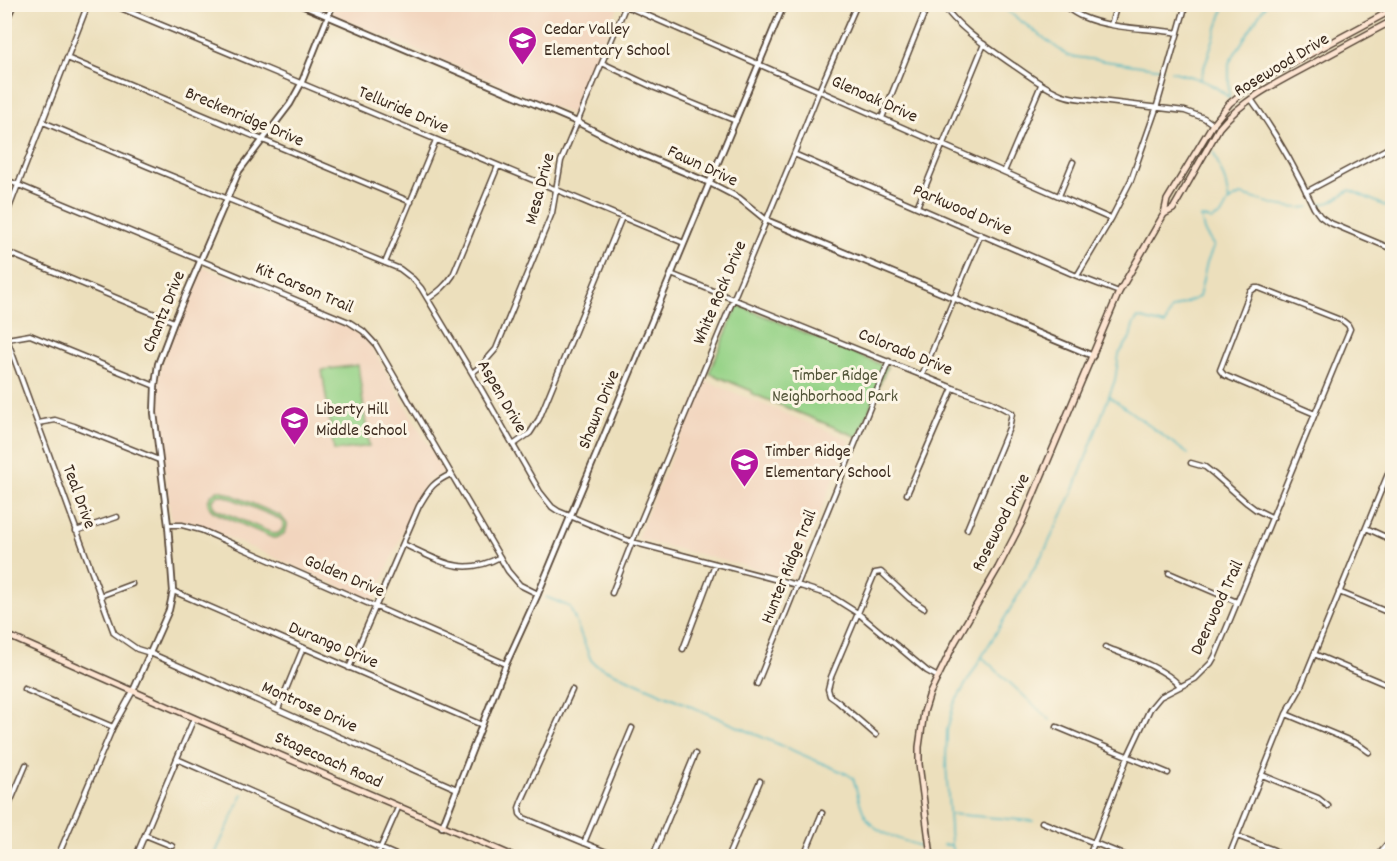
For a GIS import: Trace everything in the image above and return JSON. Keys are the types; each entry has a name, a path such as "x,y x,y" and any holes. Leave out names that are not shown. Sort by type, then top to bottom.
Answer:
{"main road":[{"name":"Rosewood Drive","path":"931,856 919,764 924,712 938,677 973,608 998,568 1022,522 1119,292 1164,214 1167,200 1213,124 1230,103 1246,90 1392,10"},
{"name":"Rosewood Drive","path":"1164,214 1173,209 1219,128 1226,120 1269,87 1392,21"},
{"name":"Stagecoach Road","path":"4,634 398,808 513,856"}],"street":[{"path":"4,26 14,4"},
{"path":"4,221 88,4"},
{"name":"Telluride Drive","path":"111,4 684,243"},
{"name":"Fawn Drive","path":"299,4 577,122 636,152 710,183 739,198 766,220 1093,356"},
{"name":"Chantz Drive","path":"133,691 169,610 173,591 168,525 154,413 155,386 162,352 239,171 286,110 301,84 333,4"},
{"name":"Shawn Drive","path":"442,827 506,664 571,517 784,4"},
{"name":"White Rock Drive","path":"612,593 857,4"},
{"path":"882,118 928,4"},
{"path":"942,4 952,18 984,44 1041,85 1067,97 1185,111 1196,114 1219,128"},
{"path":"1062,4 1082,17 1111,25 1178,33"},
{"path":"1111,25 1117,4"},
{"path":"1077,276 1131,180 1156,109 1186,4"},
{"name":"Glenoak Drive","path":"626,5 1111,219"},
{"name":"Mesa Drive","path":"472,373 496,349 552,213 561,161 626,5"},
{"path":"4,9 10,12"},
{"path":"916,207 984,44"},
{"name":"Breckenridge Drive","path":"67,58 411,202"},
{"path":"602,63 655,88 736,121"},
{"path":"1004,172 1041,85"},
{"path":"1251,99 1285,151 1320,216 1328,222 1392,249"},
{"name":"Aspen Drive","path":"43,122 400,269 413,279 428,299 546,500 558,511 632,542 797,585 829,596 859,614 927,671 938,677"},
{"path":"385,263 436,140"},
{"path":"1306,192 1392,146"},
{"name":"Parkwood Drive","path":"794,154 1119,292"},
{"path":"1059,196 1073,162"},
{"path":"428,299 441,290 453,275 498,166"},
{"name":"Kit Carson Trail","path":"4,179 349,322 363,331 376,345 514,579 526,589 538,594"},
{"path":"513,445 531,433 539,419 622,217"},
{"path":"921,375 981,234"},
{"path":"4,251 174,322"},
{"name":"Colorado Drive","path":"671,274 991,402 1012,413 1009,428 966,529"},
{"name":"Deerwood Trail","path":"1089,856 1149,709 1160,697 1195,679 1211,663 1273,518 1316,414 1350,329 1343,321 1255,288 1250,292 1220,370 1224,375 1316,414"},
{"name":"Teal Drive","path":"4,332 114,633 137,649 150,653"},
{"path":"7,339 30,335 155,386"},
{"name":"Hunter Ridge Trail","path":"758,684 889,361"},
{"path":"907,494 953,388"},
{"path":"38,423 55,420 159,460"},
{"path":"1191,463 1205,467 1247,503 1273,518"},
{"path":"1229,856 1286,714 1299,691 1392,467"},
{"path":"349,668 420,506 436,481 451,474"},
{"path":"76,531 117,517"},
{"name":"Golden Drive","path":"168,525 182,525 201,530 506,664"},
{"path":"1366,528 1392,540"},
{"path":"403,544 451,565 462,567 488,564 500,557"},
{"path":"682,649 715,564"},
{"path":"876,735 830,696 828,689 831,677 875,573 881,572 909,598 924,608"},
{"path":"1168,573 1237,602"},
{"path":"100,596 132,584"},
{"name":"Durango Drive","path":"173,591 482,725"},
{"path":"1339,592 1392,615"},
{"path":"1105,647 1165,673 1180,686"},
{"path":"278,709 303,648"},
{"name":"Montrose Drive","path":"150,653 457,789"},
{"path":"1314,654 1392,687"},
{"path":"24,689 113,727"},
{"path":"572,690 519,808 520,814 524,818 616,856"},
{"path":"58,856 113,727 133,691"},
{"path":"1286,714 1358,744 1369,752"},
{"path":"136,856 194,718"},
{"path":"1057,727 1168,773"},
{"path":"584,843 632,728"},
{"path":"653,856 695,754"},
{"path":"177,759 398,856"},
{"path":"4,817 27,765"},
{"path":"1262,775 1318,798 1328,806"},
{"path":"728,856 760,781"},
{"path":"377,856 398,808"},
{"path":"804,856 822,813"},
{"path":"1042,822 1127,856"},
{"path":"145,835 172,846"},
{"path":"1237,836 1274,850 1282,856"},
{"path":"1377,856 1392,838"}],"shaded area":[{"name":"Cedar Valley Elementary School","path":"336,4 619,5 573,115 331,14"},
{"name":"Liberty Hill Middle School","path":"203,267 346,325 359,334 371,346 444,472 429,481 421,490 374,601 192,522 171,520 158,419 157,391 165,354"},
{"name":"Timber Ridge Elementary School","path":"704,380 850,440 793,578 638,539"}],"green space":[{"name":"Timber Ridge Neighborhood Park","path":"738,305 887,367 858,437 751,393 752,391 709,373"},
{"path":"358,365 369,446 334,451 322,370"},
{"path":"223,491 281,516 287,524 285,532 273,538 214,512 208,500 215,492","holes":["218,495 278,518 283,523 283,528 279,533 274,534 216,509 212,501"]}],"waterway":[{"path":"998,4 1068,56 1163,69"},
{"path":"1200,80 1225,4"},
{"path":"1229,98 1229,63 1266,4"},
{"path":"1171,71 1208,83 1228,97"},
{"path":"954,856 951,845 946,763 947,730 954,704 1046,548 1073,492 1115,380 1119,354 1130,338 1133,325 1138,318 1165,325 1171,309 1199,297 1207,262 1214,246 1204,231 1201,217 1212,220 1222,214 1229,201 1225,181 1213,151"},
{"path":"1317,205 1331,202 1350,190 1392,209"},
{"path":"1229,201 1241,195 1283,206 1309,207"},
{"path":"1109,396 1188,454"},
{"path":"546,597 570,607 591,660 596,665 847,774 853,778 861,806 869,822 889,835 919,846"},
{"path":"983,658 1050,720"},
{"path":"214,856 243,794"},
{"path":"950,814 1033,821"},
{"path":"943,845 951,845"}],"place":[{"name":"Cedar Valley Elementary School","path":"523,66"},
{"name":"Liberty Hill Middle School","path":"295,446"},
{"name":"Timber Ridge Elementary School","path":"744,488"}]}
